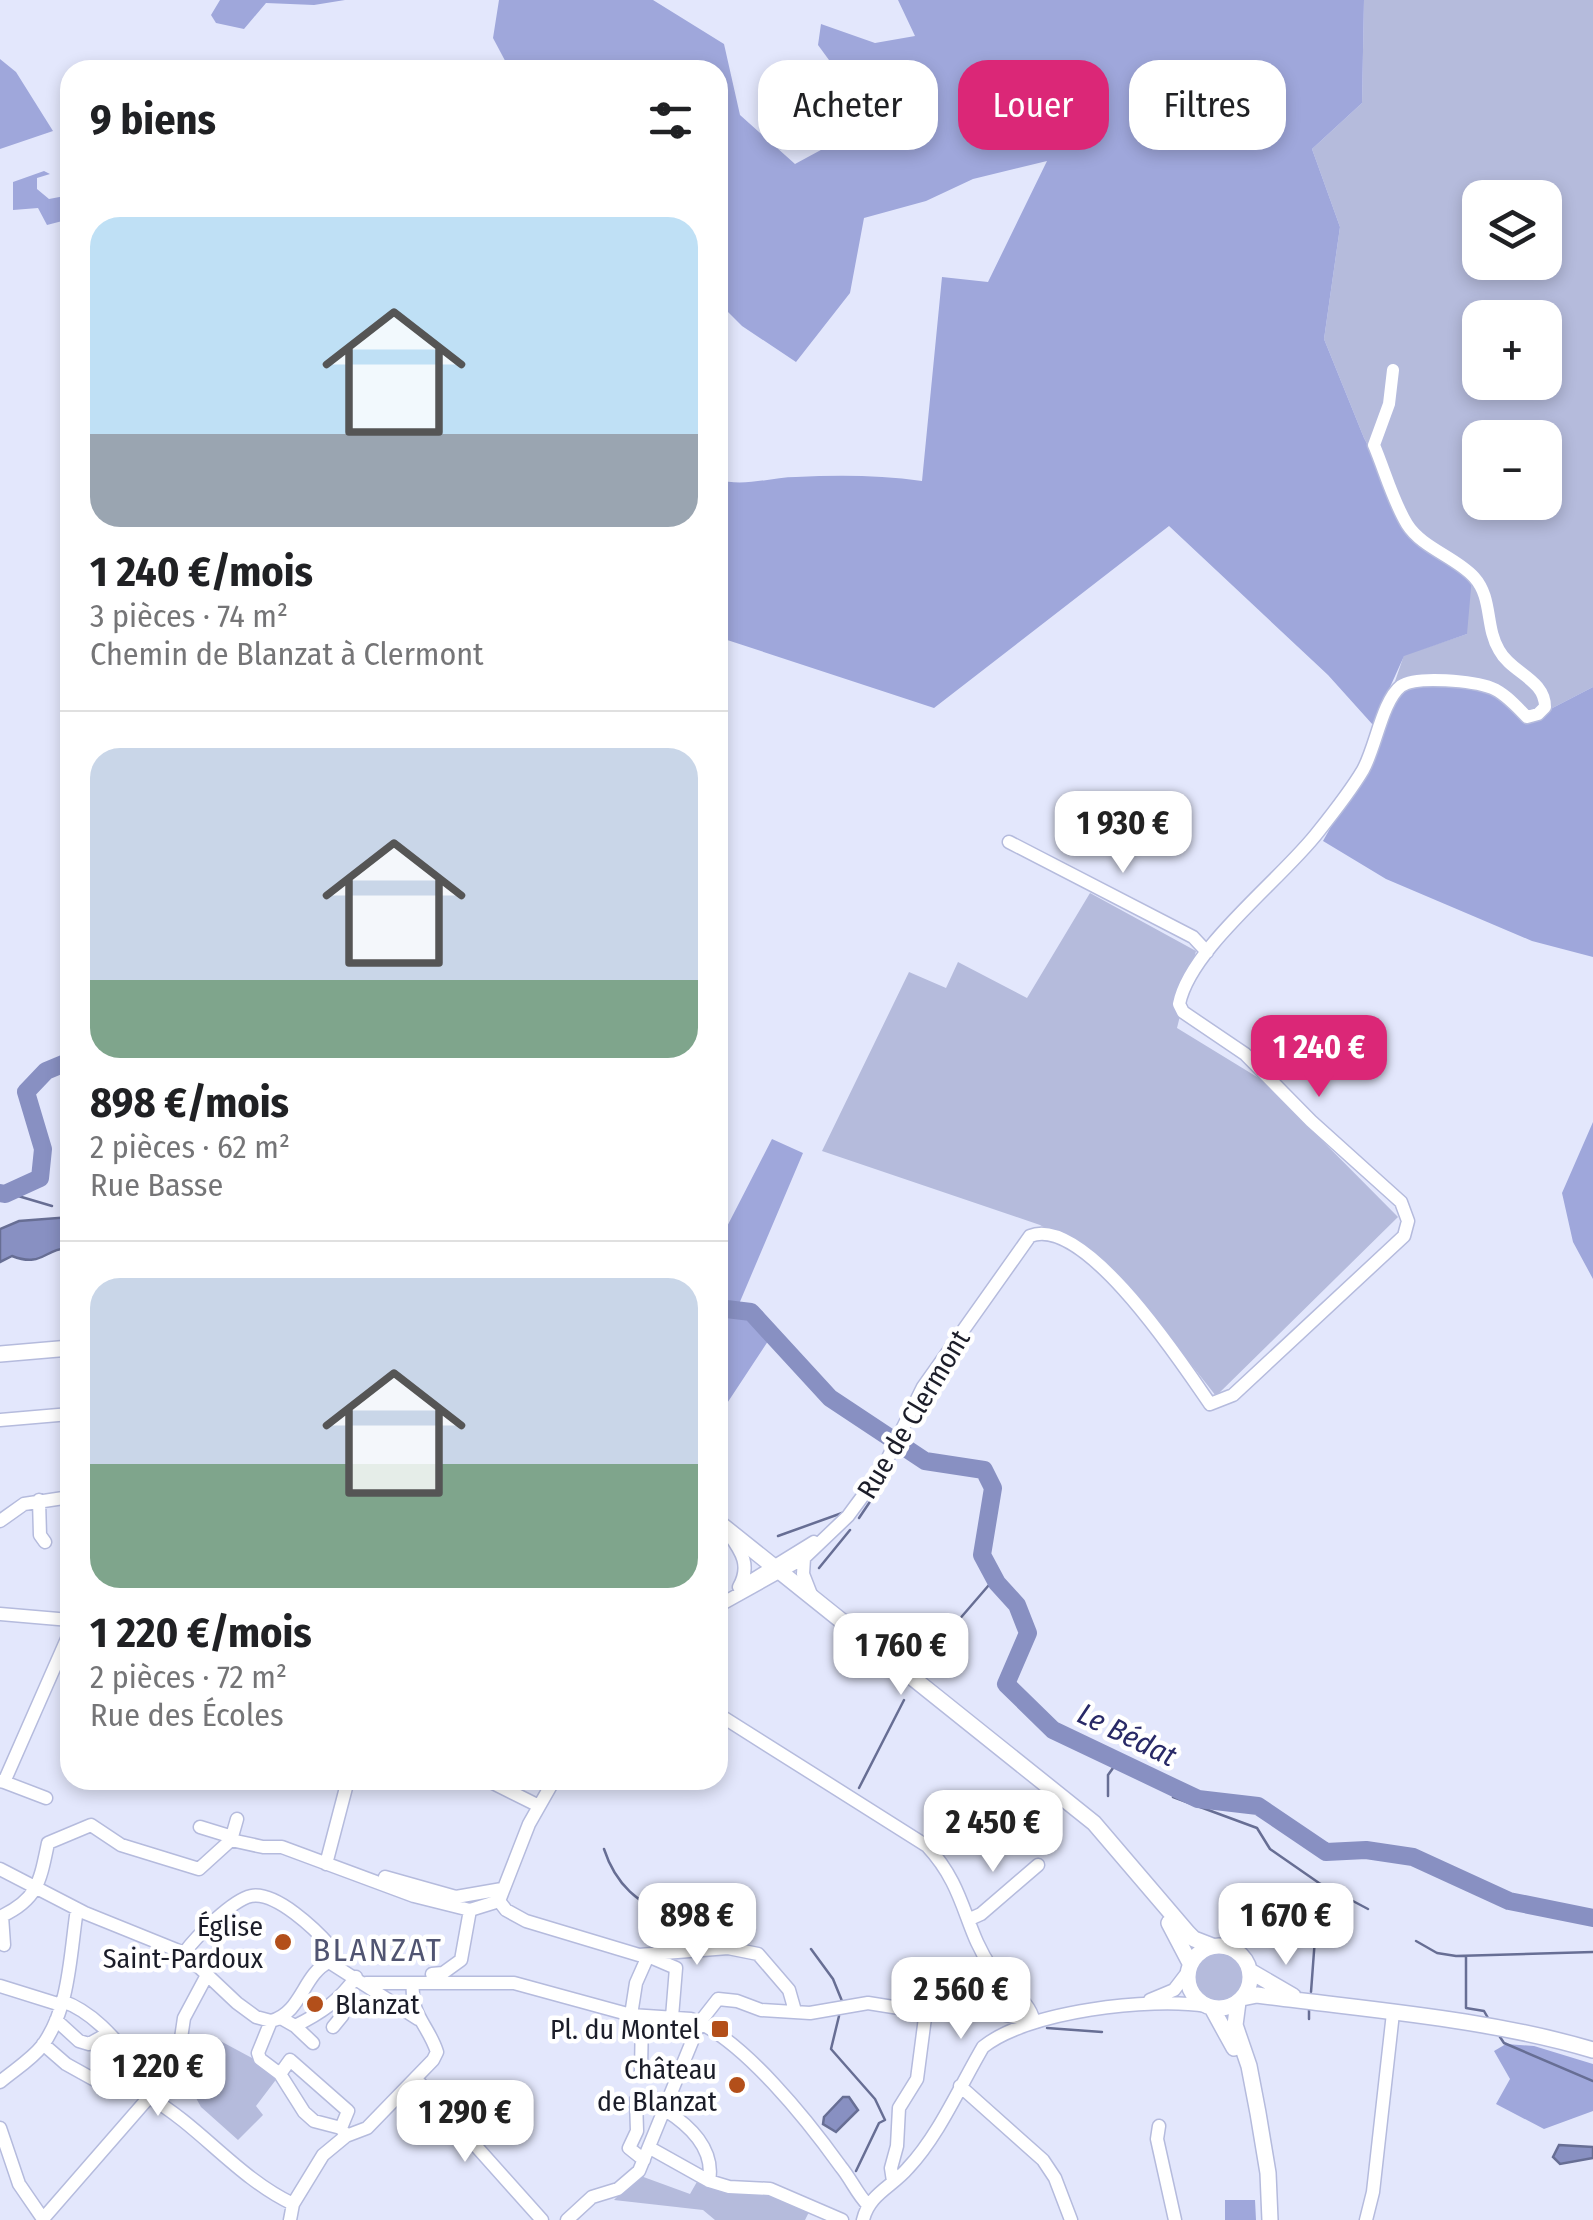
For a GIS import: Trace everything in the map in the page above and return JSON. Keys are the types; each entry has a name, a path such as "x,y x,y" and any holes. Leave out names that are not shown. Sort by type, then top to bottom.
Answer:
{"main road":[{"path":"0,1354 60,1349"},
{"path":"728,1531 1112,1840 1194,1939 1233,1949 1244,1958 1250,1981 1240,2000 1235,2025 1249,2066 1258,2112 1268,2173 1270,2220"},
{"path":"1049,1788 1106,1846 1166,1917 1189,1968 1190,1990 1210,2007 1244,2068 1258,2112"},
{"path":"1189,1968 1199,1952 1212,1946"},
{"path":"1250,1972 1302,2000"},
{"path":"1210,2007 1226,2008 1257,1995 1302,2000 1518,2032 1593,2050"}],"street":[{"path":"1009,842 1193,938 1207,952 1315,837 1347,794 1364,767 1390,702 1401,686 1417,680 1471,683 1495,688 1527,718 1545,708 1545,696 1538,686 1513,669 1499,651 1491,632 1485,592 1473,576 1408,527 1374,445 1389,404 1393,370"},
{"name":"Rue de Clermont","path":"776,1570 804,1558 862,1498 893,1449 923,1387 1030,1236 1041,1231 1070,1242 1115,1280 1170,1345 1210,1404 1217,1404 1234,1395 1404,1236 1408,1221 1400,1202 1245,1054 1183,1012 1180,995 1207,952"},
{"path":"0,1420 60,1415"},
{"path":"0,1521 24,1504 60,1498"},
{"path":"39,1500 40,1535 45,1542"},
{"path":"728,1598 834,1531"},
{"path":"728,1536 745,1562 747,1574 728,1598"},
{"path":"804,1558 803,1574 813,1599"},
{"path":"0,1614 60,1619"},
{"path":"46,1798 2,1781 60,1654"},
{"path":"728,1720 928,1846 952,1877 986,1962 1008,1989 1031,2008 1034,2022"},
{"path":"326,1864 345,1790"},
{"path":"507,1790 539,1806"},
{"path":"200,1827 231,1840 295,1850 439,1904 470,1910 500,1896 548,1790"},
{"path":"4,1946 2,1916 17,1910 37,1889 48,1844 91,1825 121,1845 199,1869 231,1840 237,1819"},
{"path":"970,1919 981,1914 1038,1864"},
{"path":"0,1869 77,1909 184,1954 247,2010 295,2026 313,2043"},
{"path":"368,1879 384,1876 456,1897 500,1896"},
{"path":"184,1954 224,1914 252,1896 298,1914 331,1947 329,1962 318,1970 295,2004 276,2019 258,2056 280,2074 304,2112 344,2132 367,2128 416,2080 437,2052 412,2003 414,1983 422,1974 444,1973 461,1960 470,1910"},
{"path":"500,1896 506,1910 526,1921 648,1956 676,1968 672,2017"},
{"path":"0,2082 43,2044 56,2020 77,1909"},
{"path":"648,1956 728,1948 758,1954 789,1990 795,2011"},
{"path":"641,2071 636,1982 648,1956"},
{"path":"329,1962 418,2018"},
{"path":"1141,2004 1174,1990 1189,1968"},
{"path":"0,2128 19,2184 42,2220 177,2065 184,2018 206,1975"},
{"path":"295,2026 337,2001 361,1980 514,1983 637,2016 700,2022 720,2034 766,2077 820,2138 868,2206"},
{"path":"0,1986 80,2009 130,2055 167,2107 221,2155 293,2204"},
{"path":"567,2220 592,2197 625,2184 640,2171 700,2022 718,1999 762,2010 821,2013 868,2002 926,2010 958,2004 1034,2022"},
{"path":"334,2027 342,2016 337,2001"},
{"path":"863,2220 868,2206 920,2153 983,2047 994,2038 1034,2022 1141,2004 1183,2002 1210,2007"},
{"path":"893,2182 890,2174 897,2146 898,2114 921,2066 926,2010"},
{"path":"1366,2220 1373,2192 1393,2013"},
{"path":"56,2020 88,2044 108,2034"},
{"path":"43,2044 102,2084 108,2083 130,2055"},
{"path":"280,2074 290,2060 348,2111 344,2132 316,2162 293,2204 290,2220"},
{"path":"416,2080 542,2220"},
{"path":"960,2086 1043,2160 1055,2178 1071,2220"},
{"path":"649,2149 638,2130 636,2100 667,2104 691,2126 711,2170 709,2181"},
{"path":"1158,2126 1157,2140 1175,2220"},
{"path":"638,2130 629,2148 649,2149 709,2181 729,2187 770,2189 842,2220"}],"shaded area":[{"path":"220,0 345,0 314,5 266,3 244,29 216,23 211,15"},
{"path":"499,0 653,0 724,44 728,60 505,60 493,38"},
{"path":"898,0 1364,0 1362,103 1312,149 1340,227 1324,339 1364,438 1410,526 1472,577 1467,634 1404,656 1373,725 1328,675 1169,526 934,708 728,640 728,481 843,476 922,481 942,277 988,282 1047,161 973,179 926,201 864,218 850,293 796,362 728,312 728,62 740,115 758,131 758,150 779,150 795,164 821,150 938,150 938,60 829,60 818,45 821,24 875,43 915,36"},
{"path":"1364,0 1593,0 1593,687 1537,716 1389,699 1404,655 1467,634 1364,438 1324,339 1340,227 1312,149 1362,103"},
{"path":"0,59 16,72 53,131 0,149"},
{"path":"44,171 50,174 37,178 37,189 49,199 60,197 60,222 47,225 38,208 13,210 13,182"},
{"path":"1417,675 1495,688 1537,716 1593,687 1593,957 1532,941 1386,879 1323,841 1365,766 1401,682"},
{"path":"1090,893 1196,951 1177,1028 1262,1080 1398,1217 1216,1396 1149,1311 1084,1249 1040,1225 822,1151 909,972 946,988 958,962 1027,998"},
{"path":"1593,1122 1593,1279 1573,1242 1562,1193"},
{"path":"772,1139 803,1153 739,1304 763,1312 774,1332 728,1402 728,1225"},
{"path":"60,1218 60,1249 37,1259 12,1256 0,1262 0,1229 19,1221"},
{"path":"1218,1954 1235,1961 1242,1978 1235,1995 1218,2002 1201,1995 1194,1978 1201,1961"},
{"path":"211,2036 278,2077 256,2106 263,2115 238,2140 201,2107 196,2098 201,2093 185,2079"},
{"path":"1506,2044 1534,2046 1593,2064 1593,2111 1544,2129 1496,2104 1510,2079 1494,2051"},
{"path":"843,2097 849,2097 858,2110 836,2132 823,2124 824,2117"},
{"path":"1559,2145 1593,2147 1593,2158 1560,2164 1553,2157"},
{"path":"638,2175 690,2194 698,2180 769,2191 811,2208 805,2220 715,2220 703,2210 614,2200"},
{"path":"1225,2200 1255,2200 1256,2220 1225,2220"}],"waterway":[{"name":"Le Bédat","path":"0,1193 40,1178 43,1149 26,1092 46,1071 60,1065"},
{"path":"8,1193 52,1206"},
{"name":"Le Bédat","path":"728,1309 751,1312 830,1398 925,1461 984,1470 993,1488 982,1555 997,1583 1017,1605 1028,1633 1006,1684 1053,1730 1198,1799 1258,1806 1326,1852 1366,1850 1413,1857 1509,1901 1593,1918"},
{"path":"898,1448 902,1450 898,1457"},
{"path":"859,1518 890,1472"},
{"path":"778,1536 842,1513"},
{"path":"819,1568 850,1530"},
{"path":"932,1651 995,1578"},
{"path":"859,1788 904,1700"},
{"path":"1108,1796 1108,1775 1118,1761"},
{"path":"1173,1797 1257,1828 1270,1849 1319,1883 1368,1909"},
{"path":"604,1849 615,1873 639,1899 661,1911 704,1923"},
{"path":"1311,1992 1319,1884"},
{"path":"1416,1941 1437,1953 1456,1956 1593,1952"},
{"path":"811,1949 833,1979 842,2001"},
{"path":"1466,1957 1466,2008 1484,2011 1488,2018"},
{"path":"1309,2010 1309,2019"},
{"path":"839,2016 831,2049 875,2099 885,2120 879,2123 856,2171"},
{"path":"1047,2028 1102,2032"},
{"path":"1500,2037 1504,2043 1593,2081"}],"place":[{"name":"Église Saint-Pardoux","path":"283,1942"},
{"name":"Blanzat","path":"315,2004"},
{"name":"Pl. du Montel","path":"720,2029"},
{"name":"Château de Blanzat","path":"737,2085"}],"district":[{"name":"BLANZAT","path":"378,1950"}]}
